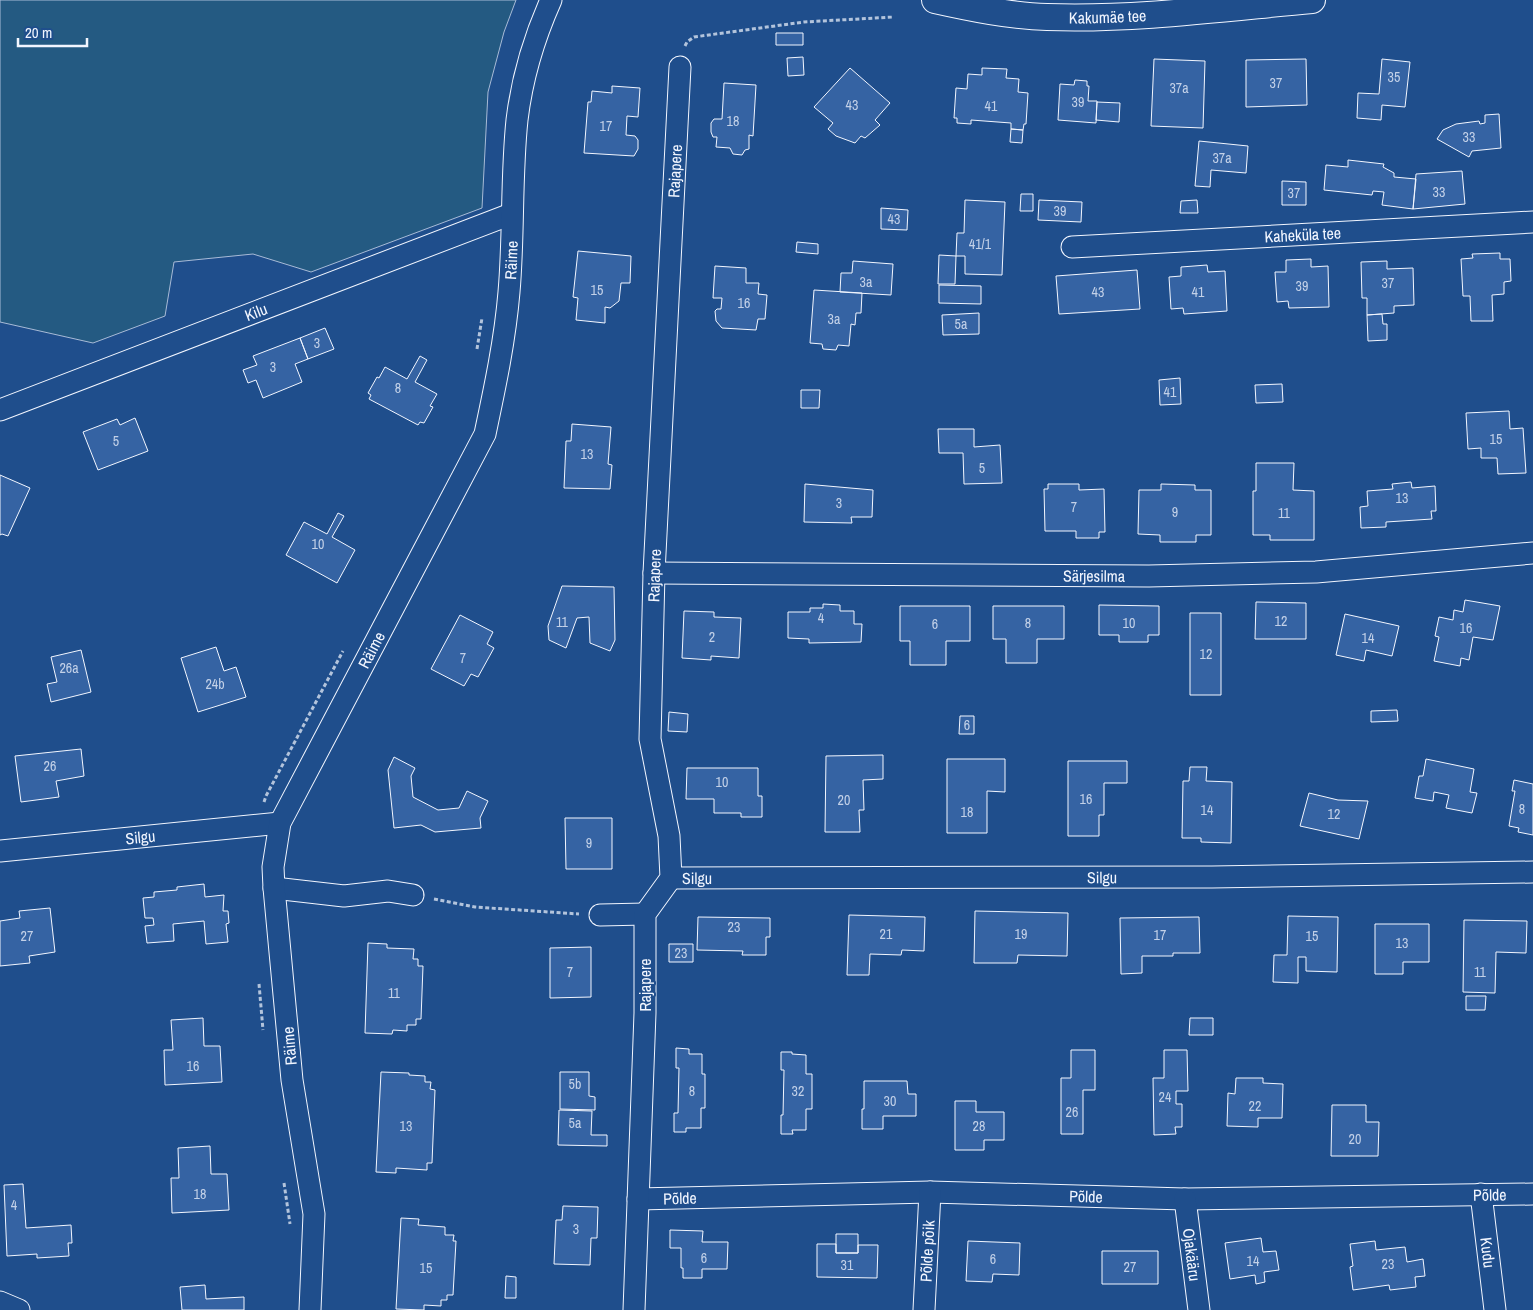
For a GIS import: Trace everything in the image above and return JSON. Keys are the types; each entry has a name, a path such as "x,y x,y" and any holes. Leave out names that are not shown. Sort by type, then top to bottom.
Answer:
{"street":[{"name":"Räime","path":"310,1310 314,1214 292,1080 274,888 273,866 280,823 485,434 497,380 509,292 511,214 517,120 525,74 537,32 551,0"},
{"name":"Kakumäe tee","path":"935,0 994,11 1044,9 1117,17 1312,0"},
{"name":"Rajapere","path":"671,878 670,836 650,740 654,573 680,67"},
{"name":"Kilu","path":"0,410 511,214"},
{"name":"Kaheküla tee","path":"1072,247 1533,222"},
{"name":"Särjesilma","path":"654,573 1149,576 1306,573 1533,552"},
{"name":"Silgu","path":"0,851 280,823"},
{"name":"Silgu","path":"671,878 1212,877 1533,872"},
{"path":"600,915 645,914 671,878"},
{"path":"274,888 344,896 388,891 413,895"},
{"name":"Rajapere","path":"634,1310 645,1013 645,914"},
{"name":"Põlde","path":"638,1199 930,1192 1185,1199 1533,1194"},
{"name":"Põlde põik","path":"924,1310 930,1192"},
{"name":"Kudu","path":"1481,1194 1495,1310"},
{"name":"Ojakääru","path":"1185,1199 1199,1310"},
{"path":"0,1302 19,1310"}],"path":[{"path":"680,67 683,50 687,42 694,37 804,22 894,16"},
{"path":"413,895 475,907 600,915"}],"shaded area":[{"path":"0,0 516,0 504,32 488,92 482,208 311,272 253,254 174,262 165,316 93,343 0,322"}],"building":[{"path":"776,33 803,33 803,45 776,45"},
{"path":"803,57 804,75 788,76 787,58"},
{"path":"1154,59 1205,61 1203,128 1151,126"},
{"path":"1306,59 1307,105 1246,107 1246,60"},
{"path":"1382,59 1410,62 1405,107 1382,105 1381,120 1357,118 1358,93 1379,94"},
{"path":"850,68 890,103 875,120 880,125 865,138 861,136 855,143 836,136 828,129 833,123 814,107"},
{"path":"982,68 1007,69 1006,78 1019,79 1018,92 1028,93 1026,124 1024,124 1023,130 1011,129 1011,123 971,120 971,124 957,123 957,118 954,118 956,88 967,89 968,74 982,75"},
{"path":"1075,80 1087,81 1087,86 1089,86 1088,101 1097,101 1096,123 1058,120 1060,84 1074,85"},
{"path":"724,83 756,85 753,136 749,135 749,149 745,150 742,155 733,154 730,148 716,147 717,137 713,137 711,132 711,123 714,119 722,119"},
{"path":"612,86 640,88 638,117 627,116 626,135 635,136 638,140 638,149 634,156 584,153 588,102 591,102 592,91 612,93"},
{"path":"1097,102 1120,103 1119,122 1096,120"},
{"path":"1499,114 1501,148 1472,151 1469,157 1437,139 1443,130 1456,124 1479,121 1480,124 1485,123 1485,115"},
{"path":"1011,129 1023,130 1022,143 1010,142"},
{"path":"1199,141 1248,146 1246,173 1211,170 1210,187 1195,186"},
{"path":"1348,160 1384,164 1383,167 1394,173 1394,177 1416,179 1413,209 1382,205 1384,192 1373,191 1372,195 1324,190 1326,165 1348,167"},
{"path":"1462,171 1465,204 1413,209 1416,174"},
{"path":"1282,181 1306,182 1306,205 1282,205"},
{"path":"1021,194 1033,194 1033,211 1020,211"},
{"path":"965,200 1005,202 1002,275 965,274 965,256 956,256 957,233 964,233"},
{"path":"1039,200 1082,202 1081,222 1038,220"},
{"path":"1197,200 1198,213 1180,213 1181,201"},
{"path":"881,208 908,210 907,230 881,229"},
{"path":"797,242 818,244 818,254 796,252"},
{"path":"578,251 631,256 630,283 621,283 619,301 610,308 605,307 605,323 576,320 578,298 573,297"},
{"path":"1500,253 1500,259 1510,259 1511,281 1504,282 1504,294 1492,295 1493,321 1471,321 1470,296 1463,296 1461,259 1473,258 1472,254"},
{"path":"939,255 956,256 955,284 938,284"},
{"path":"1311,259 1311,267 1328,266 1329,307 1289,308 1288,301 1277,302 1275,272 1286,272 1286,260"},
{"path":"853,261 893,264 891,295 840,292 841,273 852,273"},
{"path":"1387,261 1387,269 1413,268 1414,305 1394,306 1394,313 1367,315 1367,298 1362,298 1361,262"},
{"path":"1207,265 1208,272 1225,271 1227,311 1184,314 1183,308 1171,309 1169,277 1181,276 1181,267"},
{"path":"715,266 746,268 746,283 759,283 758,294 767,295 765,319 758,319 756,330 722,328 716,321 715,311 721,309 722,298 713,298"},
{"path":"1137,270 1140,309 1059,314 1056,276"},
{"path":"939,285 981,286 981,304 939,303"},
{"path":"814,290 862,293 861,313 856,313 855,325 851,324 849,346 838,345 836,350 823,349 822,344 810,343"},
{"path":"979,313 979,334 943,335 942,315"},
{"path":"1382,314 1383,324 1387,324 1387,340 1368,341 1367,315"},
{"path":"325,328 334,349 308,359 300,338"},
{"path":"300,338 308,359 295,364 302,382 263,398 256,380 248,383 243,370 257,365 253,356"},
{"path":"420,356 427,360 415,382 437,394 430,406 433,407 424,423 420,422 418,425 369,399 371,395 368,393 385,367 407,379"},
{"path":"1180,378 1181,404 1160,405 1159,380"},
{"path":"1282,384 1283,402 1256,403 1255,385"},
{"path":"801,390 820,390 819,408 801,408"},
{"path":"1509,411 1510,429 1523,428 1526,473 1498,474 1497,458 1481,458 1481,448 1468,449 1466,413"},
{"path":"135,418 148,451 98,470 83,432 117,419 120,425"},
{"path":"572,424 611,427 608,464 612,465 610,489 564,488 566,441 571,441"},
{"path":"938,429 974,429 974,447 1000,445 1002,483 964,484 963,453 939,453"},
{"path":"1256,463 1294,463 1293,490 1314,491 1314,540 1270,540 1270,535 1253,535 1253,491 1256,491"},
{"path":"0,475 30,488 8,536 0,535"},
{"path":"1411,482 1412,488 1435,486 1436,511 1431,511 1432,519 1386,522 1386,527 1361,528 1360,507 1368,506 1367,491 1393,489 1392,484"},
{"path":"805,484 873,490 872,517 851,517 852,523 804,522"},
{"path":"1048,484 1079,484 1079,490 1104,489 1105,532 1099,532 1099,538 1076,538 1076,531 1045,531 1044,489 1048,489"},
{"path":"1161,484 1195,485 1195,490 1211,490 1211,535 1196,535 1196,542 1160,542 1160,535 1138,534 1139,490 1161,490"},
{"path":"338,513 344,516 332,537 355,550 337,583 286,555 304,522 327,534"},
{"path":"562,586 614,587 615,640 610,651 590,643 589,617 577,618 566,648 549,640 548,626"},
{"path":"1465,600 1500,606 1493,640 1473,637 1469,660 1461,658 1460,666 1434,661 1439,637 1435,636 1439,617 1453,620 1454,610 1463,612"},
{"path":"1256,602 1306,603 1306,639 1255,639"},
{"path":"823,604 840,605 840,611 854,611 854,624 862,624 861,642 809,643 809,639 788,638 788,612 810,612 810,608 823,608"},
{"path":"1099,605 1159,606 1159,635 1148,635 1148,642 1119,642 1119,635 1099,635"},
{"path":"900,606 970,606 970,641 946,641 946,665 910,665 910,641 900,641"},
{"path":"993,606 1064,606 1064,639 1037,639 1037,663 1006,663 1006,639 993,639"},
{"path":"684,611 714,612 714,617 741,618 739,658 711,656 711,660 682,658"},
{"path":"1190,613 1221,613 1221,695 1190,695"},
{"path":"1345,614 1399,626 1392,656 1366,650 1364,661 1336,655"},
{"path":"460,615 493,632 487,644 494,648 478,677 471,674 464,686 431,669"},
{"path":"216,647 224,671 236,667 246,697 198,712 181,658"},
{"path":"81,650 91,692 51,702 47,684 57,682 51,657"},
{"path":"1397,710 1398,721 1371,722 1371,711"},
{"path":"669,712 688,714 687,732 668,731"},
{"path":"960,716 974,716 974,734 959,734"},
{"path":"81,749 84,776 56,781 59,797 21,802 15,756"},
{"path":"883,755 883,779 863,780 864,810 859,810 860,832 825,832 826,756"},
{"path":"394,757 415,768 411,776 413,797 438,810 459,808 467,791 488,801 480,818 481,828 435,832 421,825 394,828 388,770"},
{"path":"947,759 1005,759 1005,792 987,791 987,833 947,833"},
{"path":"1426,759 1474,769 1470,792 1477,793 1472,813 1446,808 1449,795 1434,792 1433,801 1415,798 1419,776 1423,776"},
{"path":"1068,761 1127,761 1127,783 1104,783 1104,815 1099,815 1099,836 1068,836"},
{"path":"1190,767 1207,767 1206,781 1232,782 1231,843 1201,842 1201,838 1182,838 1183,781 1189,781"},
{"path":"687,768 758,768 758,796 762,796 762,817 741,817 741,813 714,813 714,799 686,799"},
{"path":"1514,780 1533,784 1533,835 1518,832 1519,828 1509,826 1515,791 1512,791"},
{"path":"1309,793 1338,800 1368,801 1359,839 1300,826"},
{"path":"565,818 612,818 612,869 566,869"},
{"path":"204,884 205,897 224,895 223,911 228,911 229,923 226,924 228,942 206,944 204,921 173,924 174,941 147,943 145,926 154,925 153,918 145,918 143,898 154,897 154,892 177,890 177,887"},
{"path":"50,908 55,952 29,956 30,963 0,966 0,921 20,918 19,911"},
{"path":"975,911 1068,913 1067,956 1018,955 1017,963 974,963"},
{"path":"849,915 925,917 924,951 902,950 901,955 870,954 869,975 847,975"},
{"path":"1288,916 1338,917 1337,972 1306,971 1306,957 1298,957 1298,983 1273,982 1274,955 1287,955"},
{"path":"698,917 770,918 770,937 766,937 766,955 742,955 743,951 697,950"},
{"path":"1199,917 1200,953 1173,953 1173,956 1142,956 1142,973 1121,974 1120,918"},
{"path":"1464,920 1527,921 1526,953 1496,952 1495,993 1463,992"},
{"path":"1375,924 1429,924 1429,962 1403,962 1403,974 1375,974"},
{"path":"368,943 387,944 387,948 414,949 413,959 418,959 418,966 423,966 421,1019 416,1019 416,1025 407,1025 407,1031 393,1030 392,1034 365,1033"},
{"path":"669,944 693,944 693,962 669,962"},
{"path":"591,947 591,997 550,998 550,948"},
{"path":"1466,996 1486,996 1485,1010 1466,1010"},
{"path":"203,1018 204,1046 220,1046 222,1082 165,1085 164,1050 173,1050 171,1020"},
{"path":"1190,1018 1213,1018 1213,1035 1189,1035"},
{"path":"676,1048 689,1049 689,1054 702,1054 702,1074 705,1074 705,1108 701,1108 701,1128 686,1128 686,1132 674,1132 674,1113 678,1113 679,1068 676,1068"},
{"path":"1071,1050 1095,1050 1095,1090 1083,1090 1083,1134 1061,1134 1061,1078 1071,1078"},
{"path":"1164,1050 1187,1050 1188,1091 1176,1091 1176,1104 1182,1104 1182,1127 1175,1127 1176,1134 1154,1135 1153,1078 1164,1078"},
{"path":"781,1052 806,1055 806,1074 812,1074 812,1109 806,1109 806,1130 792,1130 793,1134 781,1134 784,1070 781,1070"},
{"path":"381,1072 409,1073 409,1075 425,1076 425,1082 431,1082 430,1089 435,1090 432,1163 427,1163 427,1170 396,1168 396,1173 376,1172"},
{"path":"560,1072 589,1072 589,1096 595,1097 595,1110 560,1109"},
{"path":"1236,1078 1263,1078 1263,1083 1283,1084 1282,1118 1258,1118 1258,1127 1227,1126 1228,1093 1235,1094"},
{"path":"864,1081 907,1081 908,1094 916,1094 916,1116 883,1116 883,1129 862,1129"},
{"path":"955,1101 976,1101 976,1112 1004,1112 1004,1140 984,1140 984,1150 955,1150"},
{"path":"1332,1105 1366,1105 1366,1122 1379,1122 1378,1156 1331,1156"},
{"path":"559,1110 592,1111 591,1135 607,1135 607,1146 558,1145"},
{"path":"210,1146 211,1174 227,1174 229,1210 172,1213 171,1178 179,1178 178,1148"},
{"path":"23,1184 26,1228 71,1225 72,1243 68,1243 69,1256 37,1258 37,1254 7,1256 4,1185"},
{"path":"563,1206 598,1207 597,1238 591,1238 590,1265 554,1264 556,1220 562,1220"},
{"path":"401,1218 419,1219 418,1225 445,1227 445,1235 454,1235 453,1241 456,1241 453,1295 447,1295 447,1300 441,1300 441,1306 424,1305 424,1310 396,1309"},
{"path":"670,1230 703,1231 702,1242 728,1242 727,1269 702,1269 702,1278 683,1278 681,1248 670,1248"},
{"path":"836,1234 858,1234 858,1253 836,1253"},
{"path":"1261,1238 1263,1252 1276,1251 1279,1270 1264,1272 1265,1282 1256,1284 1255,1275 1230,1279 1225,1243"},
{"path":"968,1241 1020,1243 1019,1275 993,1274 992,1282 966,1281"},
{"path":"1375,1241 1376,1250 1405,1247 1407,1262 1423,1259 1425,1276 1415,1277 1416,1287 1390,1290 1389,1285 1353,1290 1350,1267 1353,1266 1350,1244"},
{"path":"817,1244 836,1244 836,1253 858,1253 858,1245 878,1245 877,1278 817,1277"},
{"path":"1102,1251 1158,1251 1158,1284 1102,1284"},
{"path":"506,1276 516,1277 516,1298 505,1298"},
{"path":"205,1285 206,1299 244,1297 244,1310 182,1310 180,1287"}]}
